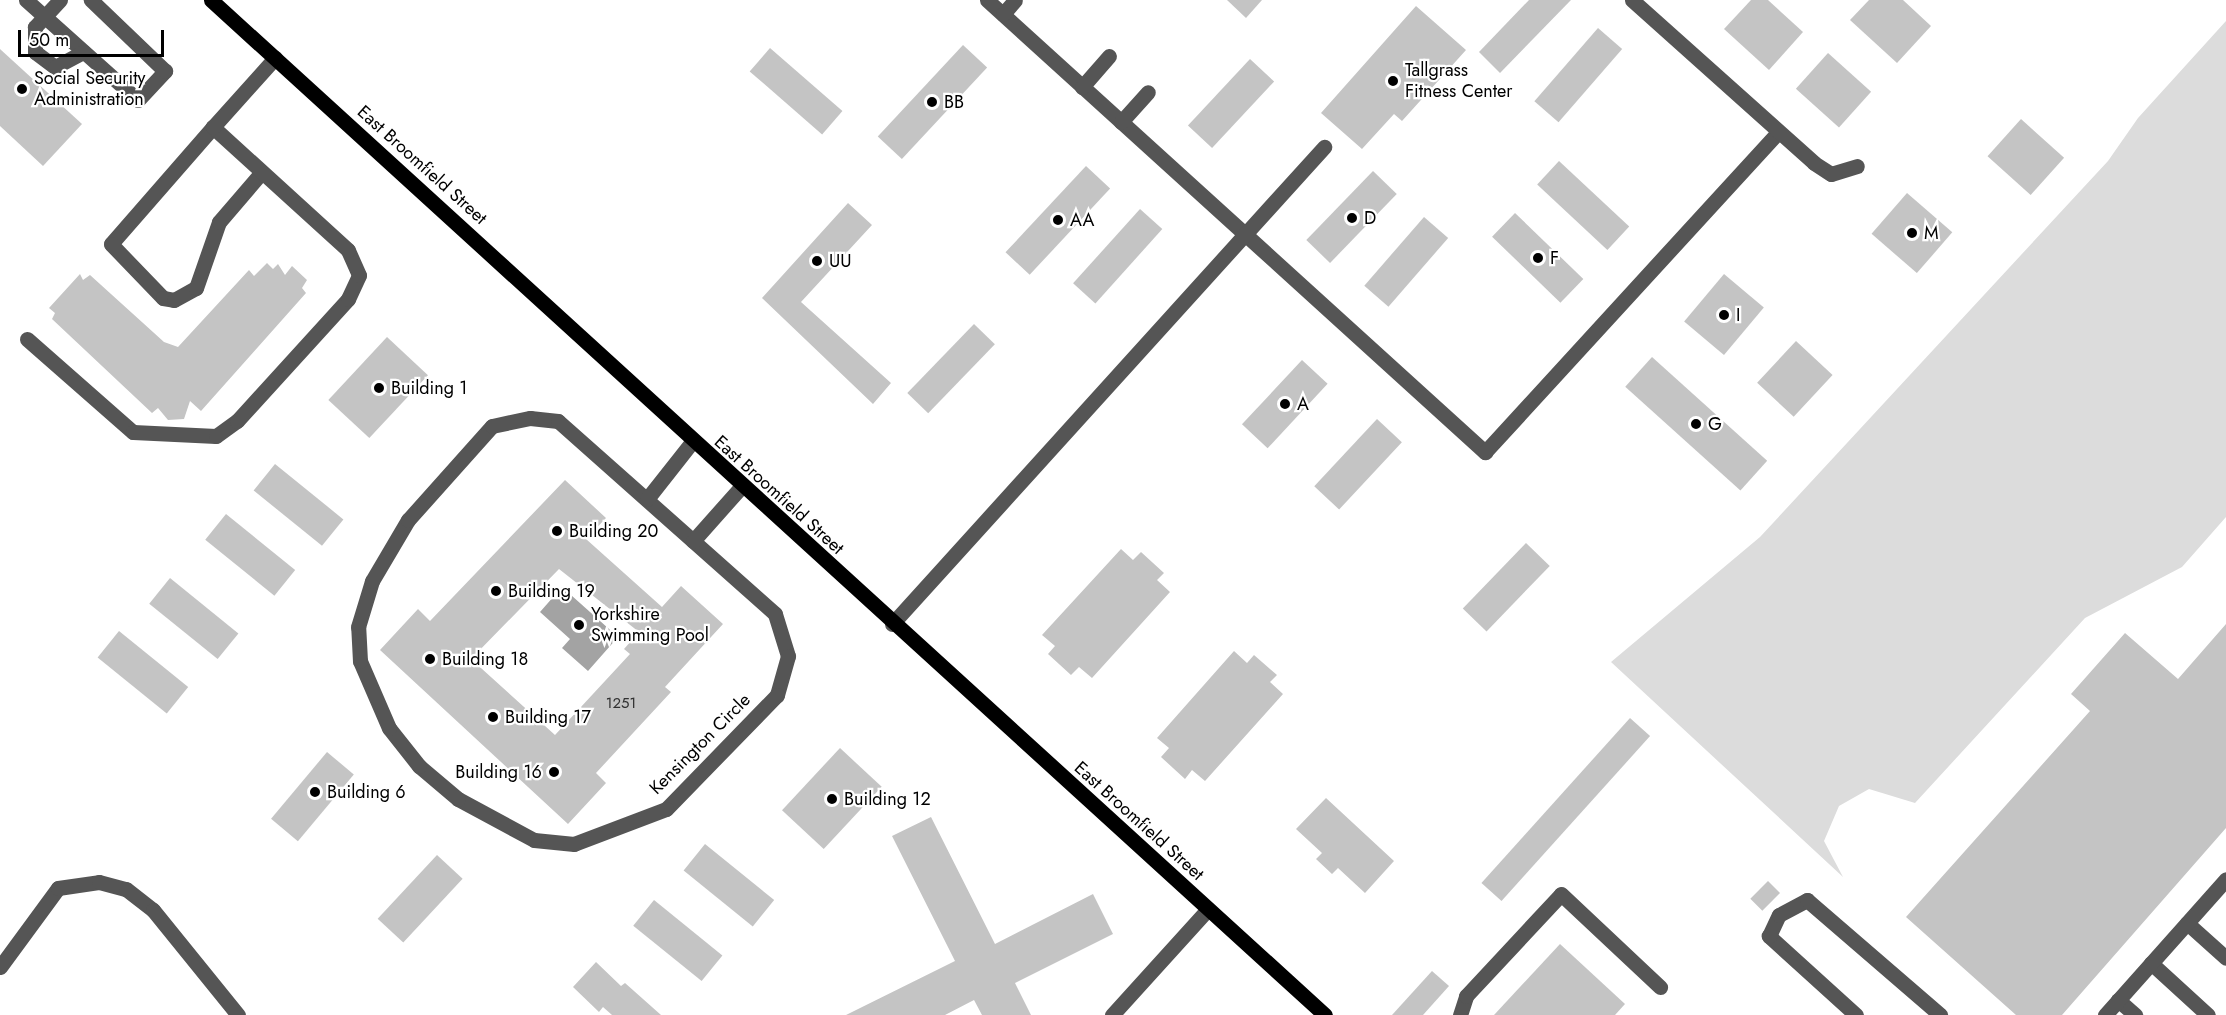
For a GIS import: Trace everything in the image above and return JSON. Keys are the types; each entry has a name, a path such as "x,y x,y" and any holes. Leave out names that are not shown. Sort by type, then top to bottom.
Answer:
{"main road":[{"name":"East Broomfield Street","path":"211,0 741,487 1325,1015"}],"street":[{"path":"26,0 138,100 165,71 92,0"},
{"path":"60,0 44,16 32,41 39,58 55,67 82,52"},
{"path":"987,0 1485,452 1777,133"},
{"path":"1003,14 1015,0"},
{"path":"1632,0 1777,133 1831,174 1857,166"},
{"path":"1082,87 1109,56"},
{"path":"261,173 219,222 196,288 174,300 163,298 111,243 275,58"},
{"path":"1121,122 1148,92"},
{"path":"27,339 133,432 172,437 226,433 348,299 359,275 348,250 213,127"},
{"path":"892,624 1324,147"},
{"name":"Kensington Circle","path":"530,418 558,421 693,541 775,614 788,656 777,695 666,809 574,844 534,840 458,799 419,766 371,694 358,627 372,581 408,520 492,426 530,418"},
{"path":"647,499 692,442"},
{"path":"693,541 741,487"},
{"path":"0,967 58,888 99,882 126,889 153,910 238,1015"},
{"path":"2104,1015 2224,885"},
{"path":"1460,1015 1466,996 1561,894 1660,987"},
{"path":"1856,1015 1769,936 1779,915 1807,900 1940,1015"},
{"path":"1112,1015 1208,909"},
{"path":"2187,923 2226,958"},
{"path":"2151,963 2208,1015"},
{"path":"2118,1000 2135,1015"}],"shaded area":[{"path":"2226,21 2226,517 2182,567 2085,618 1915,803 1869,789 1839,806 1824,841 1843,877 1611,662 1760,537 2108,161 2138,118"},
{"name":"Yorkshire Swimming Pool","path":"562,587 618,637 588,671 562,648 570,639 540,612"}],"building":[{"path":"1227,0 1262,0 1246,18"},
{"path":"1529,0 1571,0 1500,73 1479,52"},
{"path":"1751,0 1768,0 1803,32 1769,70 1724,29"},
{"path":"1869,0 1903,0 1931,26 1897,63 1850,20"},
{"name":"Tallgrass Fitness Center","path":"1416,6 1466,50 1402,121 1394,114 1362,149 1321,113"},
{"path":"1598,28 1622,49 1559,122 1534,101"},
{"name":"BB","path":"963,45 987,68 902,159 878,136"},
{"path":"770,48 842,111 822,134 750,71"},
{"name":"Social Security Administration","path":"0,49 82,124 43,166 0,126"},
{"path":"1828,53 1871,92 1839,127 1796,89"},
{"path":"1250,59 1274,82 1212,148 1188,126"},
{"path":"2021,119 2064,158 2031,195 1988,156"},
{"path":"1559,161 1629,226 1607,250 1537,184"},
{"name":"AA","path":"1086,166 1110,189 1030,275 1006,252"},
{"name":"D","path":"1373,171 1397,194 1330,263 1306,240"},
{"name":"M","path":"1907,193 1952,232 1917,273 1872,234"},
{"path":"848,203 872,225 801,302 891,383 873,404 762,298"},
{"path":"1140,209 1162,229 1095,303 1073,283"},
{"name":"F","path":"1515,213 1583,279 1560,303 1492,237"},
{"path":"1424,217 1448,238 1388,307 1364,286"},
{"path":"267,263 273,269 278,264 285,275 292,266 307,280 302,288 306,293 201,411 190,401 184,419 168,420 158,408 152,413 52,319 55,313 49,308 80,274 83,280 90,275 164,342 178,347 249,270 254,276"},
{"name":"I","path":"1724,274 1764,307 1724,355 1684,321"},
{"path":"974,324 995,344 928,413 907,393"},
{"name":"Building 1","path":"387,337 428,375 369,438 328,400"},
{"path":"1796,341 1833,375 1794,417 1757,383"},
{"name":"G","path":"1652,357 1767,461 1740,490 1625,387"},
{"name":"A","path":"1302,360 1328,384 1268,448 1242,424"},
{"path":"1377,419 1402,442 1339,509 1314,486"},
{"path":"275,464 343,519 322,546 254,490"},
{"path":"565,480 606,518 586,539 662,607 681,586 723,624 665,687 671,692 596,773 606,783 568,824 380,650 418,609 430,621","holes":["559,569 639,632 624,649 630,654 555,735 471,659"]},
{"path":"226,514 295,570 274,596 205,540"},
{"path":"1526,543 1550,566 1487,631 1463,608"},
{"path":"1121,549 1133,560 1141,552 1164,573 1157,580 1170,592 1092,678 1079,667 1071,675 1048,654 1055,646 1042,635"},
{"path":"170,578 238,633 218,659 149,604"},
{"path":"2226,624 2226,828 2062,1015 2016,1015 1906,917 2090,711 2071,694 2125,633 2178,679"},
{"path":"119,631 188,687 167,713 98,657"},
{"path":"1234,651 1247,663 1254,655 1277,675 1270,682 1283,694 1205,781 1192,770 1185,779 1161,757 1169,748 1157,738"},
{"path":"1630,718 1650,736 1502,901 1481,883"},
{"name":"Building 12","path":"840,748 882,787 824,849 782,810"},
{"name":"Building 6","path":"327,752 354,774 298,841 271,819"},
{"path":"1326,798 1394,861 1365,893 1338,868 1332,874 1316,859 1322,853 1296,829"},
{"path":"931,817 995,944 1093,894 1113,934 1015,983 1031,1015 982,1015 974,1000 945,1015 846,1015 955,961 892,836"},
{"path":"705,844 774,900 753,926 684,870"},
{"path":"437,855 463,879 403,942 378,919"},
{"path":"1768,881 1780,893 1762,911 1750,899"},
{"path":"654,900 722,955 702,981 633,926"},
{"path":"1560,944 1625,1004 1615,1015 1494,1015"},
{"path":"596,962 621,986 625,983 661,1015 612,1015 603,1007 599,1012 573,987"},
{"path":"1432,971 1449,986 1423,1015 1392,1015"}],"place":[{"name":"Tallgrass Fitness Center","path":"1393,81"},
{"name":"Social Security Administration","path":"22,89"},
{"name":"BB","path":"932,102"},
{"name":"D","path":"1352,218"},
{"name":"AA","path":"1058,220"},
{"name":"M","path":"1912,233"},
{"name":"F","path":"1538,258"},
{"name":"UU","path":"817,261"},
{"name":"I","path":"1724,315"},
{"name":"Building 1","path":"379,388"},
{"name":"A","path":"1285,404"},
{"name":"G","path":"1696,424"},
{"name":"Building 20","path":"557,531"},
{"name":"Building 19","path":"496,591"},
{"name":"Yorkshire Swimming Pool","path":"579,625"},
{"name":"Building 18","path":"430,659"},
{"name":"Building 17","path":"493,717"},
{"name":"Building 16","path":"554,772"},
{"name":"Building 6","path":"315,792"},
{"name":"Building 12","path":"832,799"}]}
